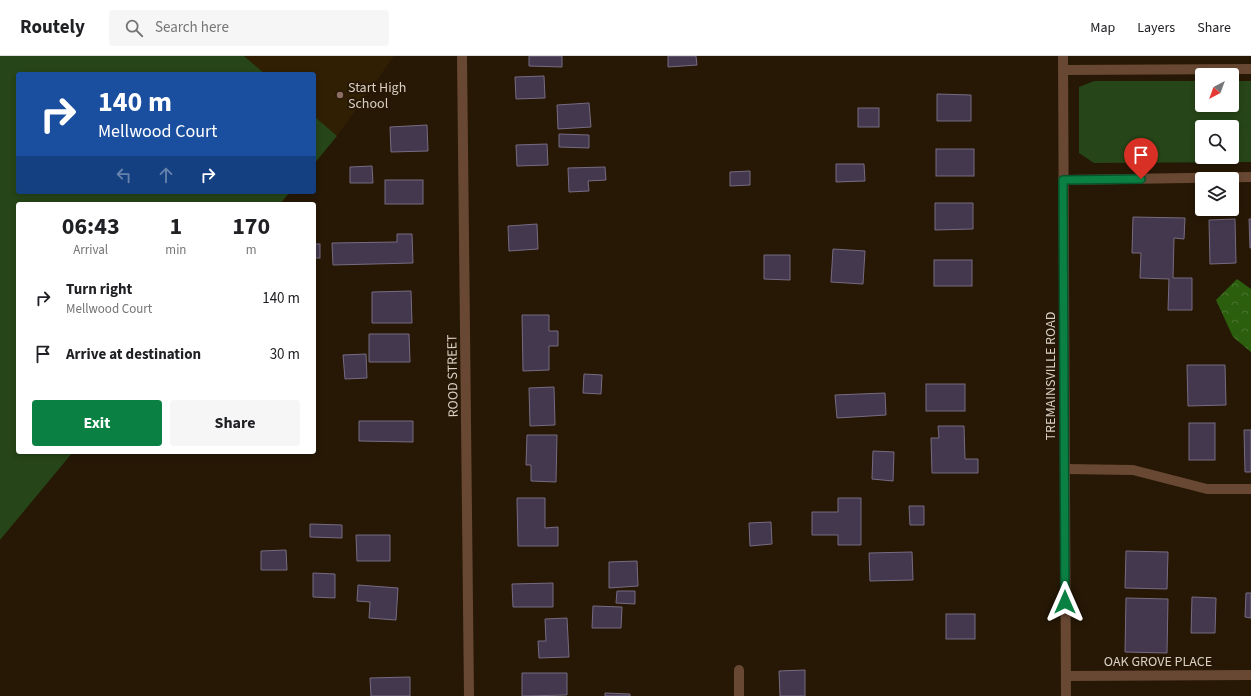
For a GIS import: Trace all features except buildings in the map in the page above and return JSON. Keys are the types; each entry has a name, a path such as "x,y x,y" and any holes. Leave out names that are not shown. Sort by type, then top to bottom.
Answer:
{"street":[{"name":"ROOD STREET","path":"462,56 469,696"},
{"name":"TREMAINSVILLE ROAD","path":"1063,56 1066,696"},
{"path":"1063,70 1251,69"},
{"path":"1063,180 1251,178"},
{"path":"1065,469 1134,470 1208,489 1251,489"},
{"path":"739,670 739,696"},
{"name":"OAK GROVE PLACE","path":"1066,676 1251,675"}],"shaded area":[{"name":"Start High School","path":"244,56 394,56 337,136 316,118 316,72 263,72"}],"green space":[{"path":"0,56 244,56 263,72 16,72 16,194 288,194 282,202 16,202 16,454 71,454 0,540"},
{"path":"1094,81 1195,81 1195,112 1239,112 1239,81 1251,81 1251,162 1239,162 1239,120 1195,120 1195,162 1094,163 1079,153 1079,87"},
{"path":"316,118 337,136 316,162"},
{"path":"1237,279 1251,289 1251,352 1233,337 1216,300"}],"place":[{"name":"Start High School","path":"340,95"}],"route":[{"path":"1065,602 1063,180 1141,179"}]}
